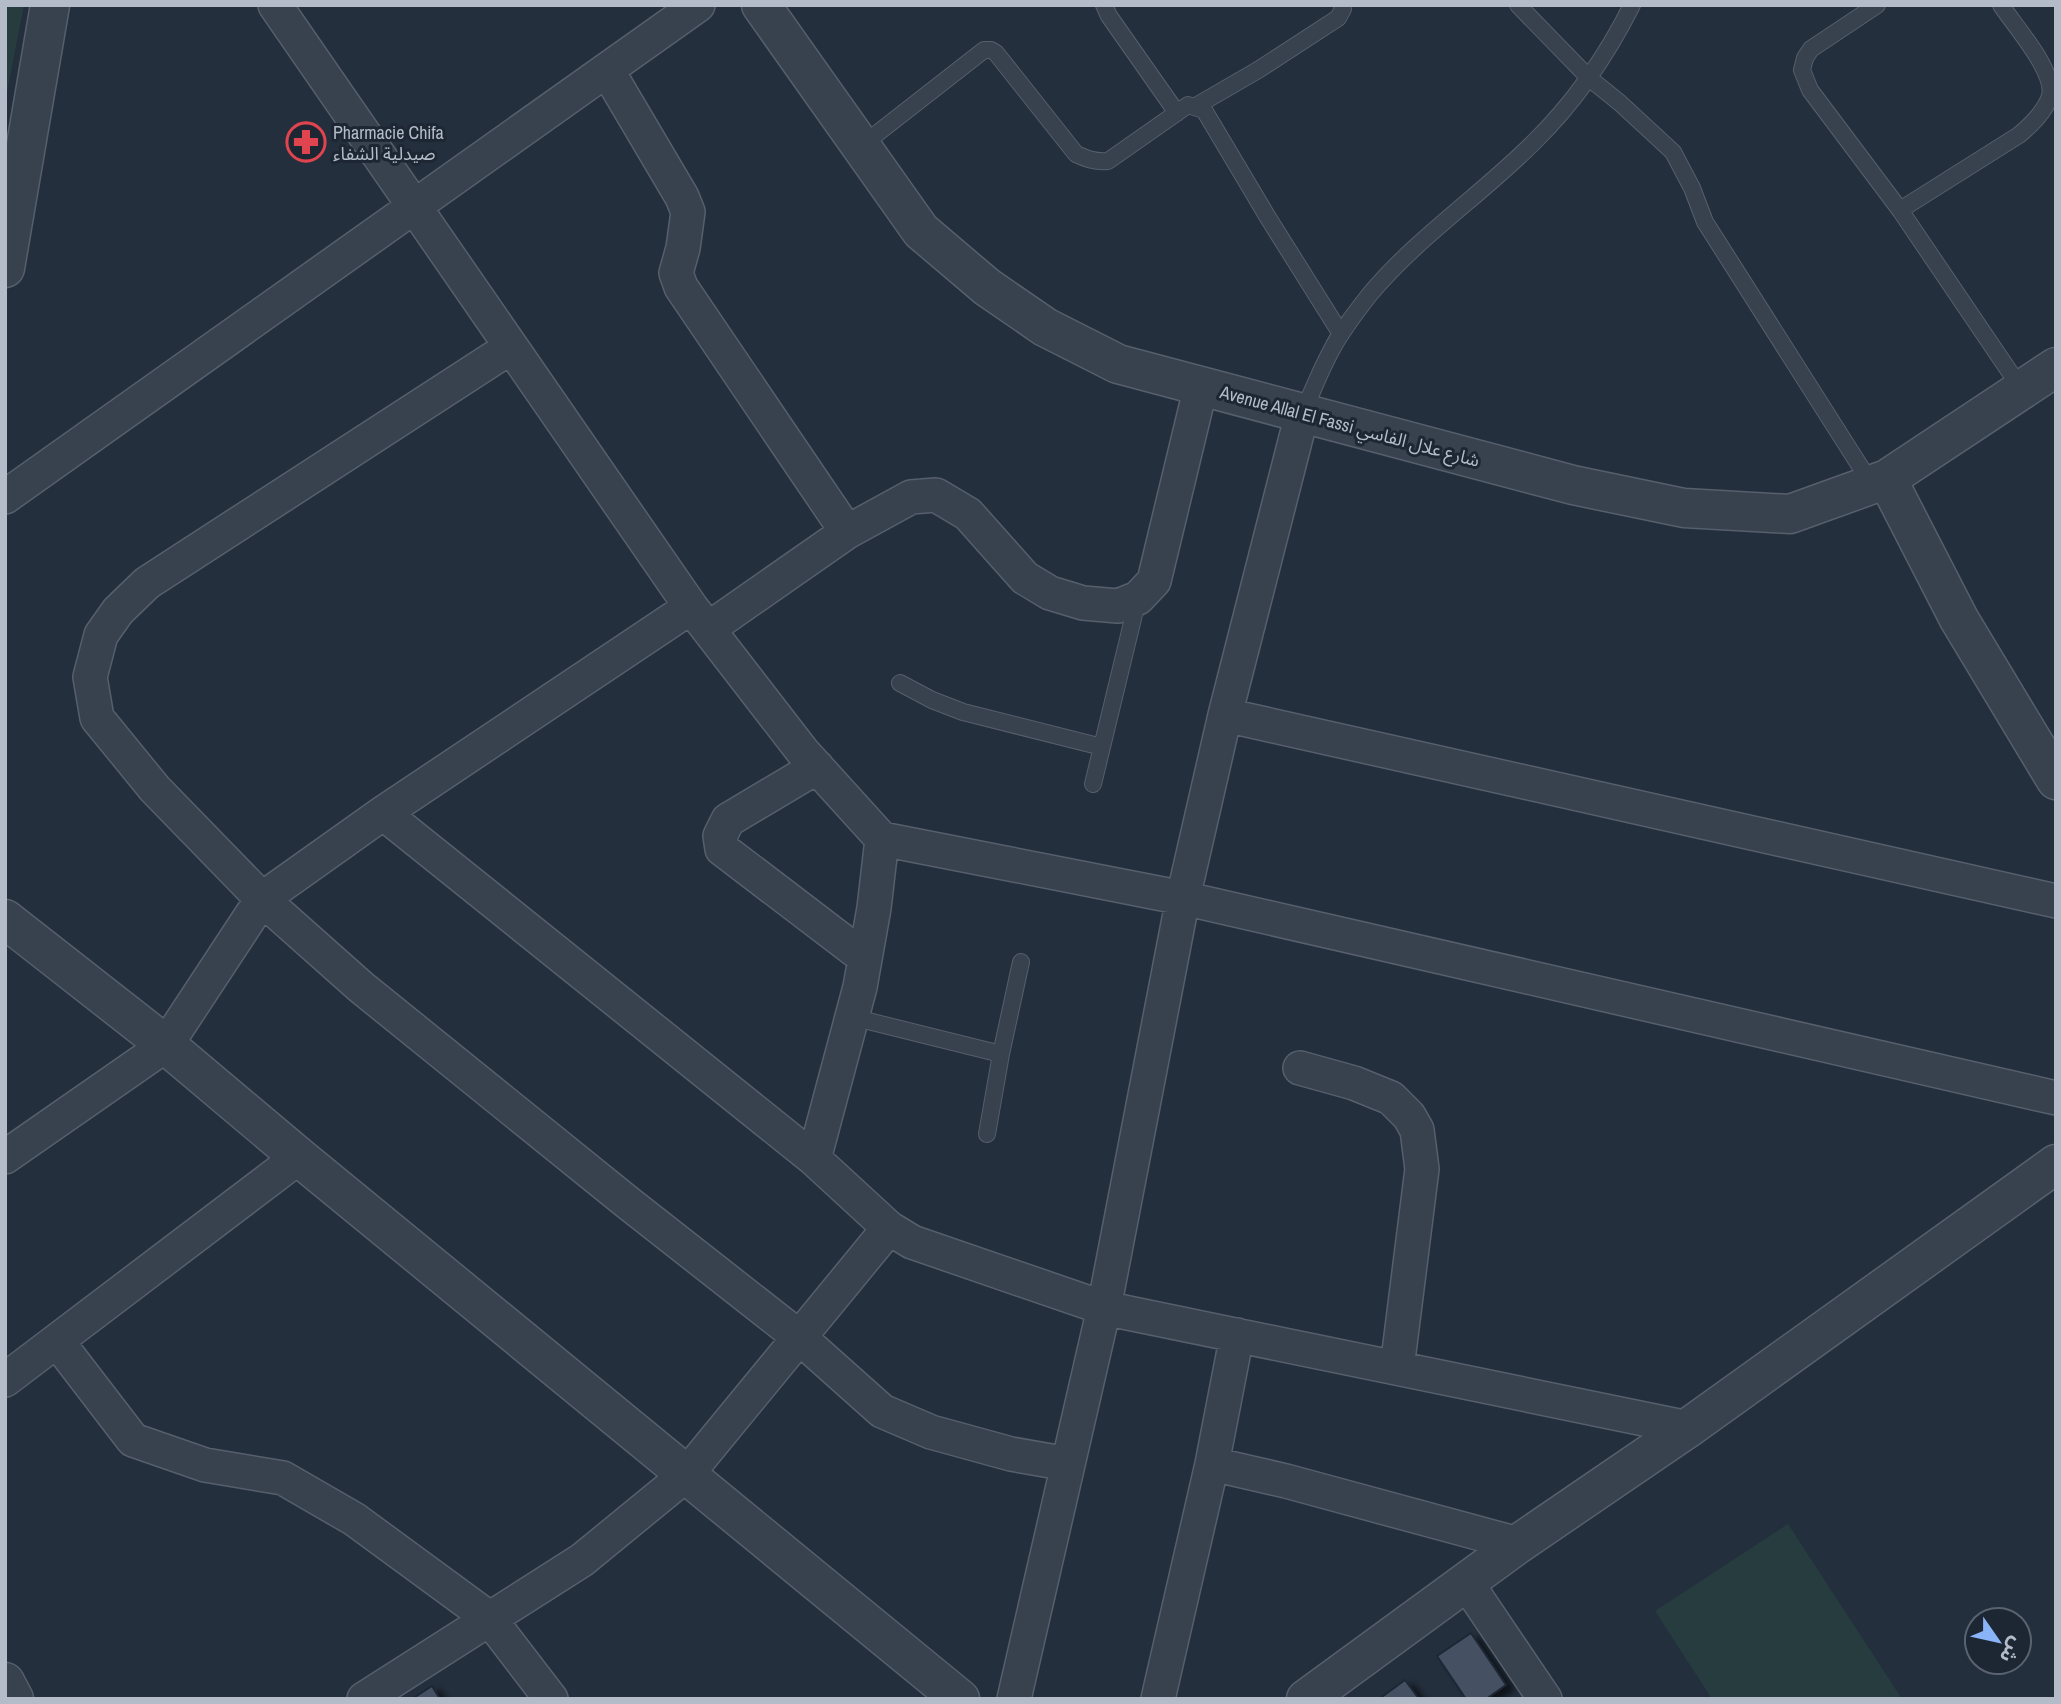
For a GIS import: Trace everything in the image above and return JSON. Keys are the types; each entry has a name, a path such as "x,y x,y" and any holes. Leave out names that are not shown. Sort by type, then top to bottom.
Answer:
{"street":[{"path":"5,268 50,5"},
{"path":"275,5 700,618 803,752 882,839 1183,898 2056,1098"},
{"path":"5,497 698,5"},
{"name":"Avenue Allal El Fassi شارع علال الفاسي","path":"761,5 921,231 987,287 1045,327 1118,364 1573,485 1684,508 1790,514 1879,482 2056,367"},
{"path":"607,70 682,197 688,212 676,273 681,287 847,532"},
{"path":"511,347 147,583 118,611 102,635 90,677 97,718 155,789 262,899 371,996 799,1338 883,1411 930,1432 1011,1454 1068,1464"},
{"path":"5,1157 166,1045 262,899 383,813 700,618 911,497 936,495 968,514 1025,578 1050,593 1083,603 1118,606 1138,598 1154,581 1201,386"},
{"path":"1014,1699 1104,1308 1183,898 1225,715 1302,414"},
{"path":"1879,482 2056,780"},
{"path":"1225,715 2056,901"},
{"path":"817,767 728,820 720,836 722,849 865,958"},
{"path":"383,813 814,1159 889,1228 912,1242 1104,1308 1688,1428"},
{"path":"814,1159 865,958 882,839"},
{"path":"5,919 166,1045 687,1474 945,1695"},
{"path":"1300,1068 1354,1083 1391,1098 1409,1116 1417,1130 1422,1169 1397,1368"},
{"path":"5,1380 299,1157"},
{"path":"1306,1699 1518,1544 1688,1428 2056,1164"},
{"path":"364,1699 582,1560 687,1474 889,1228"},
{"path":"1158,1699 1212,1464 1237,1335"},
{"path":"57,1341 133,1440 205,1465 283,1478 354,1519 489,1618 551,1699"},
{"path":"1212,1464 1286,1481 1518,1544"},
{"path":"1466,1582 1545,1699"},
{"path":"5,1682 15,1699"}],"lane":[{"path":"1104,5 1177,113"},
{"path":"1196,106 1258,71 1338,18 1343,9 1342,5"},
{"path":"1518,5 1589,78 1673,152 1692,188 1705,222 1879,482"},
{"path":"1302,414 1330,352 1371,293 1404,257 1534,142 1589,78 1616,37 1632,5"},
{"path":"1877,5 1811,49 1802,70 1810,90 1900,210 2022,390"},
{"path":"1900,210 2019,135 2042,112 2050,97 2043,67 2001,5"},
{"path":"861,146 984,50 991,50 996,54 1076,154 1090,160 1108,161 1188,105 1196,106 1204,110 1341,334"},
{"path":"1093,784 1138,598"},
{"path":"900,683 963,712 1102,747"},
{"path":"986,1134 1021,962"},
{"path":"852,1017 1001,1054"}],"green space":[{"path":"5,5 24,5 5,102"},
{"path":"1788,1524 1902,1699 1712,1699 1655,1611"}],"building":[{"path":"1471,1633 1506,1685 1486,1699 1466,1699 1437,1656"},
{"path":"1405,1680 1419,1699 1379,1699"},
{"path":"432,1686 440,1699 412,1699"}],"place":[{"name":"Pharmacie Chifa صيدلية الشفاء","path":"306,142"}]}
